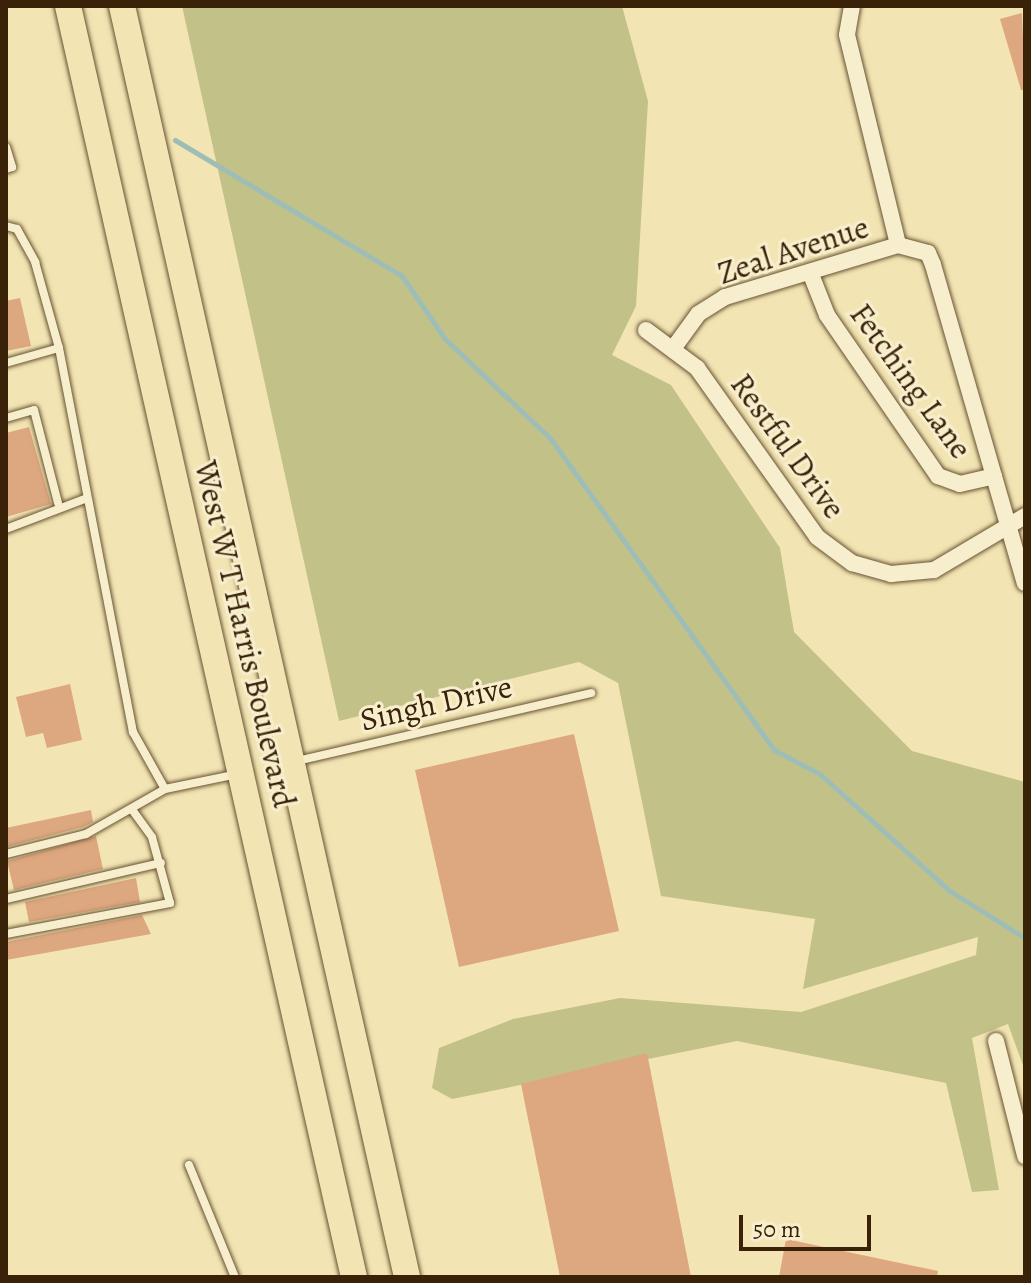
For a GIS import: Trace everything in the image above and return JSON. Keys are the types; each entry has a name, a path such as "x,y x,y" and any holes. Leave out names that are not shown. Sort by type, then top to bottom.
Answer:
{"main road":[{"name":"West W T Harris Boulevard","path":"68,6 354,1277"},
{"name":"West W T Harris Boulevard","path":"122,6 407,1277"},
{"path":"320,1125 372,1277"}],"street":[{"path":"852,6 847,35 898,245 928,253 933,265 1025,583"},
{"name":"Zeal Avenue","path":"675,346 698,314 725,297 898,245"},
{"name":"Fetching Lane","path":"810,272 827,315 938,476 960,484 994,476"},
{"name":"Restful Drive","path":"646,330 675,346 817,537 852,563 891,574 934,570 1025,516"},
{"path":"996,1041 1025,1156"}],"lane":[{"path":"6,147 6,169"},
{"path":"6,226 17,229 35,262 59,348 133,732 165,789"},
{"path":"6,363 59,348"},
{"path":"6,418 34,410 58,503"},
{"path":"6,529 45,518 58,503 87,498"},
{"name":"Singh Drive","path":"292,762 591,693"},
{"path":"6,854 86,834 133,811 165,789 242,773"},
{"path":"6,934 170,903 161,863 133,811"},
{"path":"6,899 161,863"},
{"path":"189,1165 235,1277"}],"green space":[{"path":"182,6 622,6 648,101 636,306 612,355 671,385 780,548 794,632 912,751 1025,782 1025,1071 1008,1024 972,1038 999,1190 972,1192 946,1083 737,1041 452,1099 432,1088 439,1048 513,1019 620,998 801,1012 976,955 978,937 803,989 815,919 661,896 618,683 579,662 339,721"}],"building":[{"path":"1022,13 1025,90 1021,90 1000,19"},
{"path":"20,298 31,346 6,351 6,301"},
{"path":"29,427 51,504 6,517 6,433"},
{"path":"70,684 82,740 47,748 43,733 26,737 16,697"},
{"path":"574,734 619,931 459,967 415,770"},
{"path":"91,810 93,822 83,827 6,847 6,828"},
{"path":"96,836 103,869 14,890 7,861"},
{"path":"136,878 140,902 29,922 25,902"},
{"path":"142,915 151,934 6,960 6,942"},
{"path":"647,1053 691,1277 560,1277 521,1084"},
{"path":"786,1239 938,1271 937,1277 779,1277"}],"waterway":[{"path":"175,140 402,276 445,339 550,438 774,750 820,774 950,891 1025,938"}]}
